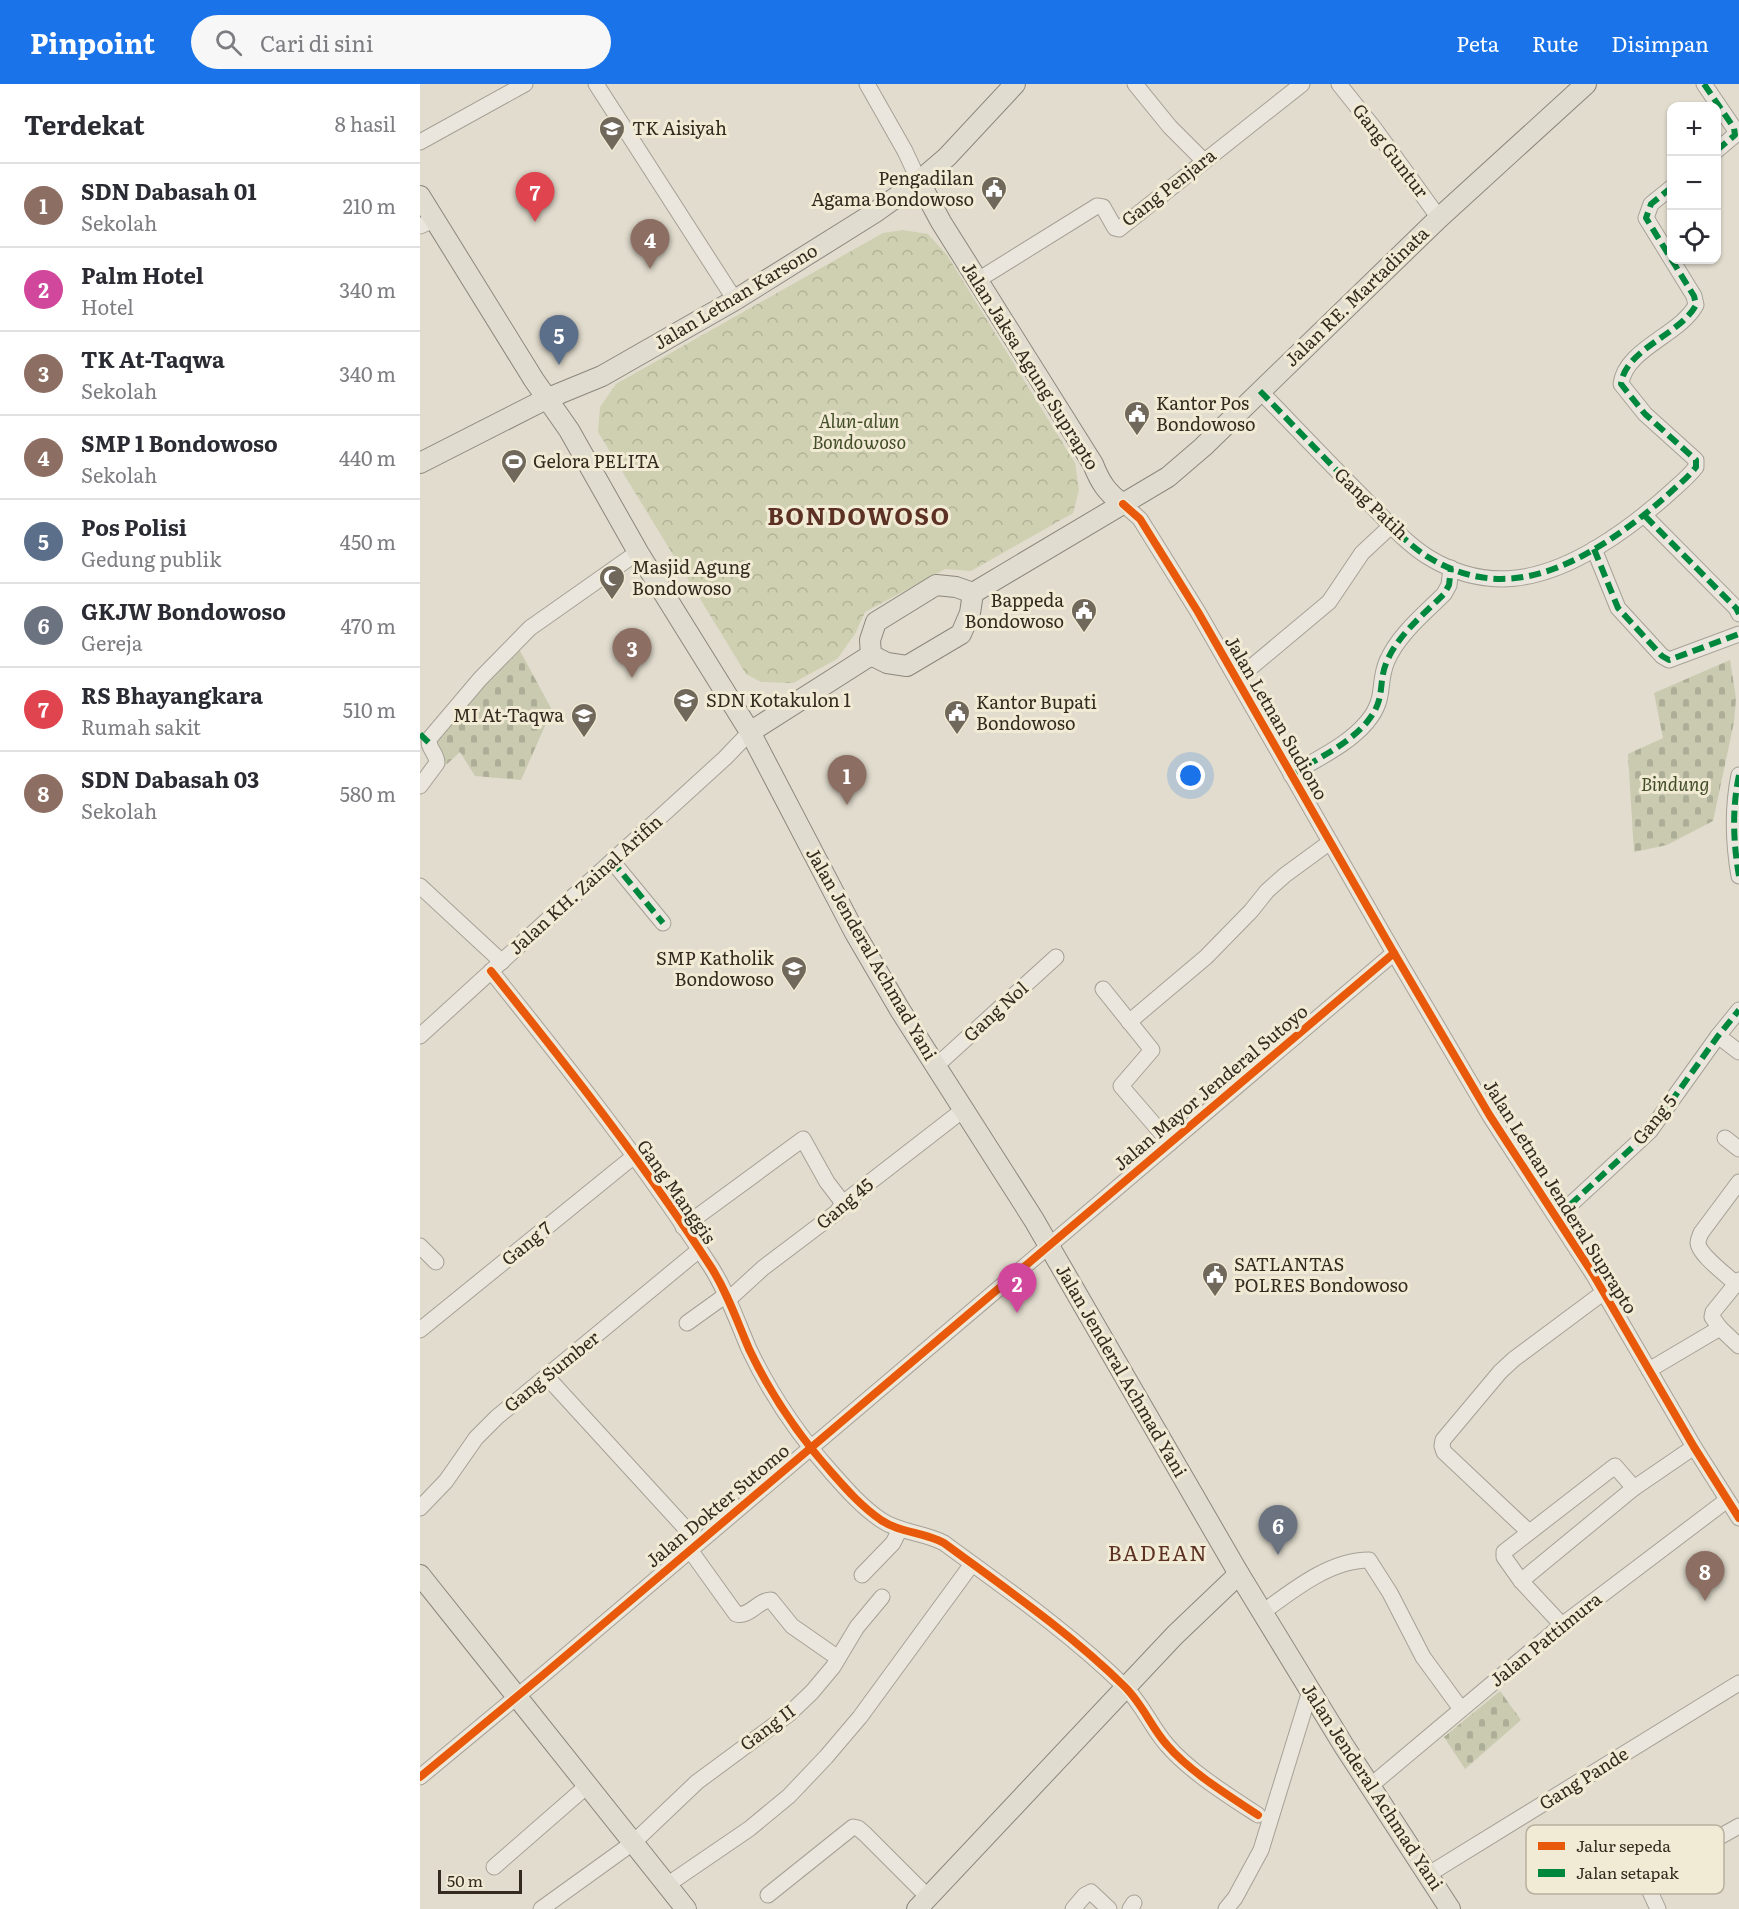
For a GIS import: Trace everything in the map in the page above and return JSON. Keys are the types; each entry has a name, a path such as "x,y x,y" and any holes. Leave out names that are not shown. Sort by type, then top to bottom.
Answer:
{"main road":[{"name":"Jalan Letnan Karsono","path":"420,463 546,399 602,376 735,300 874,213 947,157 1015,84"},
{"name":"Jalan RE. Martadinata","path":"972,593 1168,477 1203,447 1439,218 1586,84"},
{"name":"Jalan Jaksa Agung Suprapto","path":"918,181 941,222 1093,464 1102,484 1109,494 1124,504"},
{"name":"Jalan Jenderal Achmad Yani","path":"420,196 427,223 576,443 638,552 750,732 855,933 900,1010 1034,1220 1239,1574 1369,1787 1450,1909"},
{"path":"936,585 956,587 972,593 970,613 962,634 907,666 887,663 871,656 870,640 876,622 936,585"},
{"path":"750,732 871,656"},
{"path":"923,1903 1125,1686 1239,1574"},
{"path":"420,1575 686,1909"}],"street":[{"path":"420,142 525,84"},
{"path":"596,84 735,300"},
{"path":"867,84 905,151 918,181"},
{"path":"1135,84 1176,133 1204,161"},
{"name":"Gang Penjara","path":"978,280 1097,206 1103,207 1115,228 1119,229 1302,84"},
{"name":"Gang Guntur","path":"1339,84 1439,218"},
{"path":"1704,84 1716,102"},
{"path":"1721,109 1734,128 1735,135 1721,147"},
{"name":"Gang Patih","path":"1260,391 1392,525 1427,556 1474,576 1504,580 1545,573 1571,562 1645,516 1696,467 1696,460 1645,414 1621,384 1622,377 1631,361 1675,327 1692,312 1696,304 1694,296 1646,218 1651,204 1667,191"},
{"name":"Jalan Letnan Sudiono","path":"1124,504 1138,516 1153,537 1394,953"},
{"path":"1645,516 1736,608 1739,614"},
{"path":"1237,679 1329,602 1362,553 1392,525"},
{"path":"1594,549 1618,608 1662,656 1669,660 1739,634"},
{"path":"420,786 437,763 437,759 424,739 431,737 480,679 530,628 638,552"},
{"path":"1291,775 1344,742 1366,724 1380,699 1388,657 1401,639 1444,594 1449,585 1451,568"},
{"name":"Jalan KH. Zainal Arifin","path":"420,1036 725,759 750,732"},
{"path":"1739,775 1733,825 1739,876"},
{"path":"1129,1022 1206,957 1251,911 1267,891 1330,842"},
{"path":"612,861 663,923"},
{"name":"Gang Manggis","path":"420,886 496,967 699,1250 727,1298 750,1350 784,1413 809,1448 868,1510 883,1521 900,1529 932,1536 1065,1634 1125,1686 1159,1735 1177,1756 1226,1794 1258,1815"},
{"name":"Jalan Letnan Jenderal Suprapto","path":"1394,953 1490,1116 1604,1292 1648,1370 1739,1518"},
{"name":"Jalan Mayor Jenderal Sutoyo","path":"1048,1246 1394,953"},
{"name":"Gang Nol","path":"936,1066 1056,957"},
{"path":"1102,989 1152,1050 1121,1086 1170,1143"},
{"name":"Gang 5","path":"1557,1217 1650,1131 1739,1010"},
{"path":"1718,1036 1739,1052"},
{"name":"Gang 45","path":"687,1323 727,1298 837,1212 843,1203 963,1110"},
{"path":"1725,1138 1739,1149"},
{"path":"683,1227 803,1139 827,1182 843,1203"},
{"name":"Gang 7","path":"420,1330 633,1157"},
{"path":"1739,1182 1701,1233 1698,1243 1706,1257 1737,1282 1713,1312 1712,1317 1739,1346"},
{"path":"420,1246 436,1262"},
{"name":"Jalan Dokter Sutomo","path":"420,1777 1048,1246"},
{"name":"Gang Sumber","path":"420,1508 446,1481 483,1431 497,1417 699,1250"},
{"path":"1529,1532 1444,1452 1443,1440 1500,1372 1514,1359 1604,1292"},
{"path":"1648,1370 1720,1328"},
{"path":"547,1377 694,1546 735,1614 744,1615 765,1600 771,1600 792,1626 838,1658"},
{"path":"1521,1581 1634,1488 1694,1447"},
{"path":"1562,1625 1521,1581 1504,1557 1504,1552 1615,1466 1634,1488"},
{"name":"Jalan Pattimura","path":"1369,1787 1562,1625 1727,1500"},
{"path":"862,1575 893,1543 900,1529"},
{"path":"1263,1612 1290,1592 1335,1567 1357,1560 1369,1560 1390,1593 1423,1657 1461,1709"},
{"path":"667,1885 749,1829 789,1796 860,1717 972,1564"},
{"name":"Gang II","path":"541,1909 634,1842 697,1782 789,1714 812,1692 838,1658 857,1627 882,1597"},
{"name":"Gang Pande","path":"1428,1874 1738,1686"},
{"path":"1226,1909 1235,1898 1261,1850 1314,1697"},
{"path":"494,1867 588,1785"},
{"path":"1724,1834 1739,1826"},
{"path":"768,1895 849,1829 855,1827 865,1834 923,1903"},
{"path":"1073,1909 1085,1895 1091,1892 1109,1909"},
{"path":"1651,1894 1658,1909"}],"green space":[{"name":"Alun-alun Bondowoso","path":"903,230 928,234 947,255 1075,463 1079,490 1073,513 971,571 945,569 865,612 855,634 837,659 793,683 761,682 746,674 598,432 600,407 616,384 883,233"},
{"path":"519,649 552,710 521,780 475,776 460,752 446,765 433,746 469,692"},
{"name":"Bindung","path":"1730,660 1736,698 1734,722 1713,821 1667,845 1634,852 1628,754 1663,738 1654,693"},
{"path":"1500,1691 1521,1720 1465,1769 1444,1737"}],"marked path":[{"path":"1704,84 1716,102"},
{"path":"1721,109 1734,128 1735,135 1721,147"},
{"path":"1260,391 1395,529 1428,557 1450,568 1493,579 1535,575 1577,559 1638,520 1689,476 1696,467 1696,460 1645,414 1621,384 1632,361 1678,325 1696,305 1694,296 1646,218 1651,204 1667,191"},
{"path":"1645,516 1736,608 1739,614"},
{"path":"1594,549 1618,608 1662,656 1669,660 1739,634"},
{"path":"1291,775 1341,745 1367,722 1377,706 1384,669 1392,651 1412,625 1444,594 1449,585 1451,568"},
{"path":"420,734 429,743"},
{"path":"1739,775 1734,825 1739,876"},
{"path":"612,861 663,923"},
{"path":"1557,1217 1650,1131 1739,1010"}],"cycle path":[{"path":"1123,504 1140,519 1198,612 1490,1116 1593,1274 1694,1447 1739,1518"},
{"path":"420,1777 1394,953"},
{"path":"491,971 605,1116 711,1267 732,1307 757,1366 776,1398 808,1444 843,1486 867,1510 888,1524 944,1543 1059,1629 1103,1666 1130,1693 1161,1738 1176,1755 1210,1783 1258,1815"}],"place":[{"name":"TK Aisiyah","path":"612,152"},
{"name":"Pengadilan Agama Bondowoso","path":"994,212"},
{"name":"RS Bhayangkara","path":"535,222"},
{"name":"SMP 1 Bondowoso","path":"650,269"},
{"name":"Pos Polisi","path":"559,365"},
{"name":"Kantor Pos Bondowoso","path":"1137,437"},
{"name":"Gelora PELITA","path":"514,485"},
{"name":"Masjid Agung Bondowoso","path":"612,601"},
{"name":"Bappeda Bondowoso","path":"1084,634"},
{"name":"TK At-Taqwa","path":"632,678"},
{"name":"SDN Kotakulon 1","path":"686,724"},
{"name":"Kantor Bupati Bondowoso","path":"957,736"},
{"name":"MI At-Taqwa","path":"584,739"},
{"name":"SDN Dabasah 01","path":"847,805"},
{"name":"SMP Katholik Bondowoso","path":"794,992"},
{"name":"SATLANTAS POLRES Bondowoso","path":"1215,1298"},
{"name":"Palm Hotel","path":"1017,1313"},
{"name":"GKJW Bondowoso","path":"1278,1555"},
{"name":"SDN Dabasah 03","path":"1705,1601"}],"district":[{"name":"BONDOWOSO","path":"859,517"},
{"name":"BADEAN","path":"1158,1554"}]}
